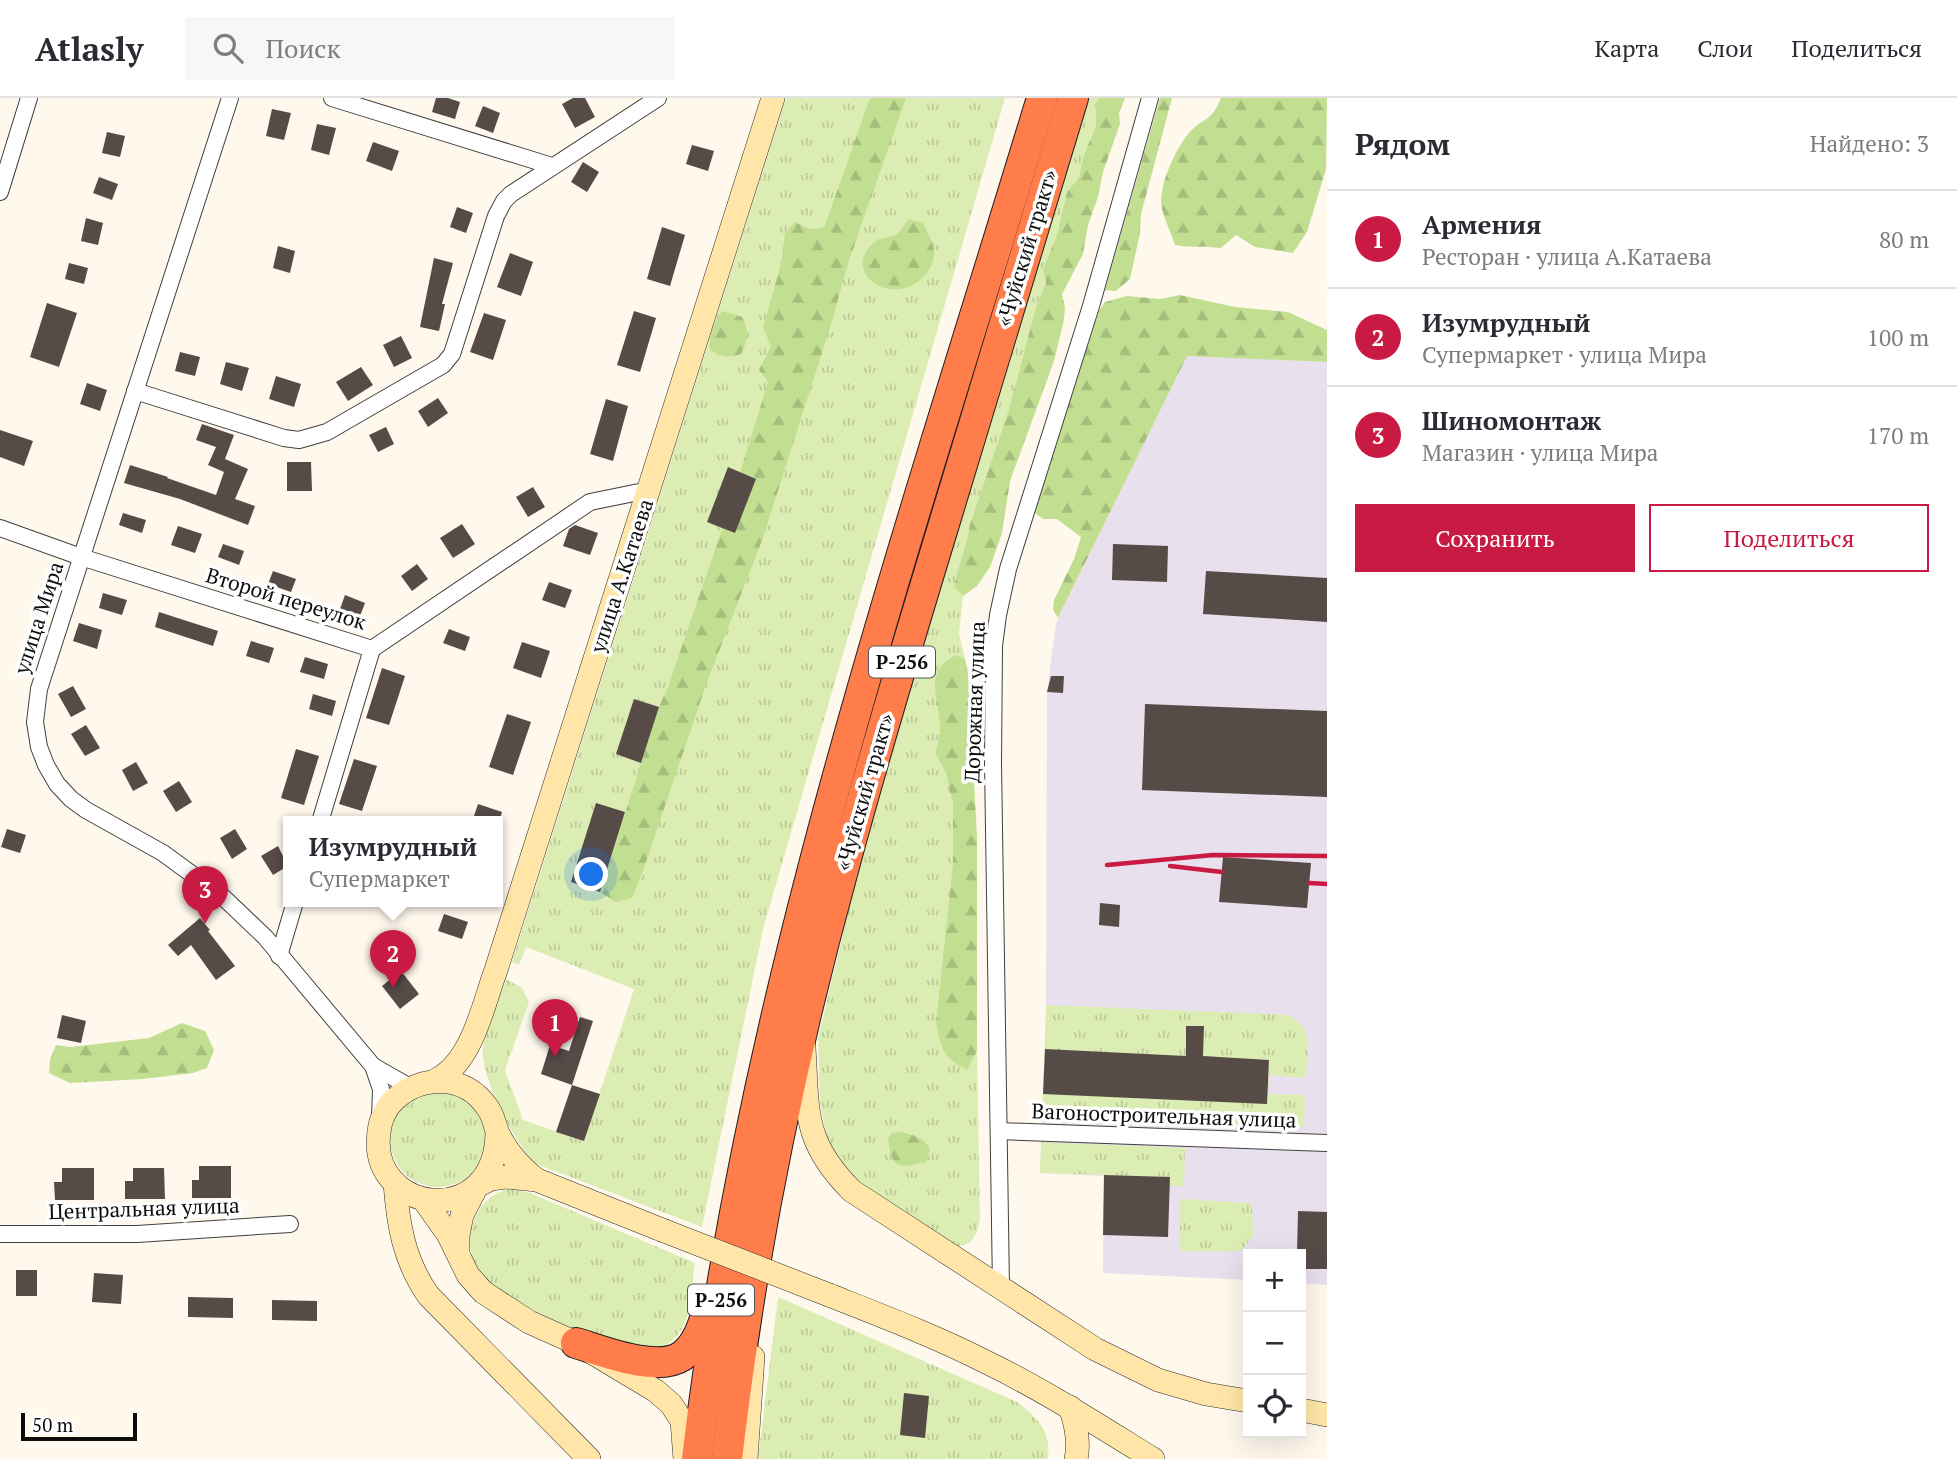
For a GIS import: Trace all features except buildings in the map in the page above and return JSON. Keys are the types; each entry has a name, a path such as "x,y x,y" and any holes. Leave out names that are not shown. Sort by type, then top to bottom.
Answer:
{"highway":[{"name":"«Чуйский тракт»","path":"697,1459 733,1228 774,1024 813,865 856,710 1042,98"},
{"name":"«Чуйский тракт»","path":"727,1459 762,1233 803,1031 842,873 881,733 1073,98"},
{"path":"576,1343 649,1362 667,1362 681,1356 693,1345 702,1329 733,1228"}],"street":[{"path":"0,192 29,98"},
{"name":"улица Мира","path":"230,98 39,690 36,708 39,747 57,784 71,799 163,853 223,897 252,924 373,1066 410,1087"},
{"path":"332,98 552,166"},
{"path":"135,391 284,438 299,440 327,432 443,365 452,354 499,208 511,194 658,98"},
{"name":"улица А.Катаева","path":"466,1051 500,957 773,98"},
{"name":"Дорожная улица","path":"1001,1288 993,763 998,615 1008,569 1091,306 1150,98"},
{"name":"Второй переулок","path":"0,528 81,557 372,649 590,502 649,490"},
{"path":"322,816 372,649"},
{"path":"279,956 294,907"},
{"path":"803,1031 808,1114 814,1139 831,1171 852,1191 1095,1349 1158,1380 1206,1394 1243,1400"},
{"path":"466,1051 452,1070 436,1080 410,1087 392,1101 380,1121 377,1144 383,1167 395,1184 412,1195 442,1201 461,1196 491,1179 505,1177 537,1180 927,1334 986,1361 1070,1407 1153,1459"},
{"path":"466,1051 469,1074 477,1095"},
{"name":"улица Мира","path":"373,1066 381,1090 380,1121"},
{"path":"436,1080 460,1085 477,1095 487,1106 497,1131 515,1161 537,1180"},
{"path":"458,1252 462,1215 477,1186 492,1168 497,1150 497,1131"},
{"name":"Вагоностроительная улица","path":"999,1131 1327,1143"},
{"path":"395,1184 401,1235 421,1285 447,1316 589,1459"},
{"path":"423,1199 458,1252 468,1275 482,1292 529,1322 576,1343 656,1391 671,1404 682,1421 685,1459"},
{"name":"Центральная улица","path":"0,1234 137,1234 289,1224"},
{"path":"746,1459 762,1233"},
{"path":"1070,1407 1076,1426 1076,1459"},
{"path":"1306,1411 1327,1415"}],"shaded area":[{"path":"1187,355 1327,362 1327,1285 1306,1283 1306,1249 1243,1249 1243,1280 1103,1273 1104,1176 1040,1173 1046,1021 1047,692 1056,623"}],"green space":[{"path":"786,98 1005,98 763,929 702,1227 536,1164 519,1142 500,1108 486,1073 483,1046 506,979 522,988 529,1002 505,1070 523,1120 584,1141 634,989 526,947 519,965 512,962"},
{"path":"870,98 906,98 849,260 763,538 707,682 642,874 632,898 616,902 600,892 659,707 728,512 768,382 759,370 771,346 763,328 781,264 785,234 795,222 810,229 824,228"},
{"path":"1082,98 1099,98 1096,104 1096,126 1083,157 1079,177 1067,192 1057,235 1043,269 1046,283 1037,303 1009,409 970,524 954,587 963,596 959,634 965,659 957,655 935,753 946,773 953,805 953,862 936,1022 967,1069 977,1051 980,1219 974,1238 957,1247 879,1197 853,1178 842,1166 827,1139 820,1102 818,1039 865,839"},
{"path":"1099,98 1125,98 1119,113 1120,124 1103,172 1083,254 1062,294 1064,320 1054,361 1010,481 1002,533 990,567 977,586 963,596 954,587 970,524 1009,409 1037,303 1046,283 1043,269 1057,235 1067,192 1079,177 1083,157 1096,126 1096,103"},
{"path":"1160,98 1172,98 1141,214 1140,233 1130,279 1116,291 1105,290"},
{"path":"1221,98 1327,98 1326,169 1307,232 1293,253 1255,247 1236,235 1221,248 1175,245 1162,209 1165,180 1184,140 1210,116"},
{"path":"909,219 923,223 930,237 934,253 931,266 923,277 906,288 883,288 865,273 863,258 871,245 896,234"},
{"path":"1180,295 1235,307 1288,312 1327,330 1327,362 1187,356 1058,618 1053,610 1054,600 1074,559 1081,537 1057,519 1043,519 1034,512 1099,311 1105,302 1127,296 1160,299"},
{"path":"722,311 742,317 745,322 747,335 741,354 725,356 710,350 712,330"},
{"path":"957,655 965,659 968,673 977,836 977,1051 967,1070 952,1061 944,1051 936,1022 953,862 953,805 946,773 935,753 940,720 935,688 939,669"},
{"path":"1046,1005 1289,1015 1303,1027 1306,1034 1306,1078 1269,1075 1268,1094 1305,1095 1304,1126 1042,1119"},
{"path":"182,1023 205,1031 214,1050 207,1068 193,1073 143,1079 70,1083 49,1073 50,1059 56,1045 71,1047 149,1038"},
{"path":"438,1091 456,1095 472,1105 482,1121 486,1139 482,1157 472,1173 456,1183 438,1187 420,1183 404,1173 394,1157 390,1139 394,1121 404,1105 420,1095"},
{"path":"900,1132 917,1137 928,1145 930,1149 926,1162 903,1166 894,1161 888,1139 892,1133"},
{"path":"1041,1142 1185,1148 1184,1186 1169,1186 1169,1177 1040,1173"},
{"path":"512,1189 530,1193 695,1263 688,1313 674,1339 658,1346 635,1346 607,1340 547,1317 520,1303 484,1277 474,1262 470,1245 471,1228 488,1199 496,1193"},
{"path":"1180,1199 1252,1203 1253,1236 1241,1251 1180,1251"},
{"path":"778,1297 1017,1402 1042,1426 1047,1441 1048,1459 758,1459"}],"railway":[{"path":"1107,865 1213,855 1327,856"},
{"path":"1170,866 1222,872"},
{"path":"1309,883 1327,884"}],"place":[{"name":"Шиномонтаж","path":"205,924"},
{"name":"Изумрудный","path":"393,988"},
{"name":"Армения","path":"555,1057"}]}
